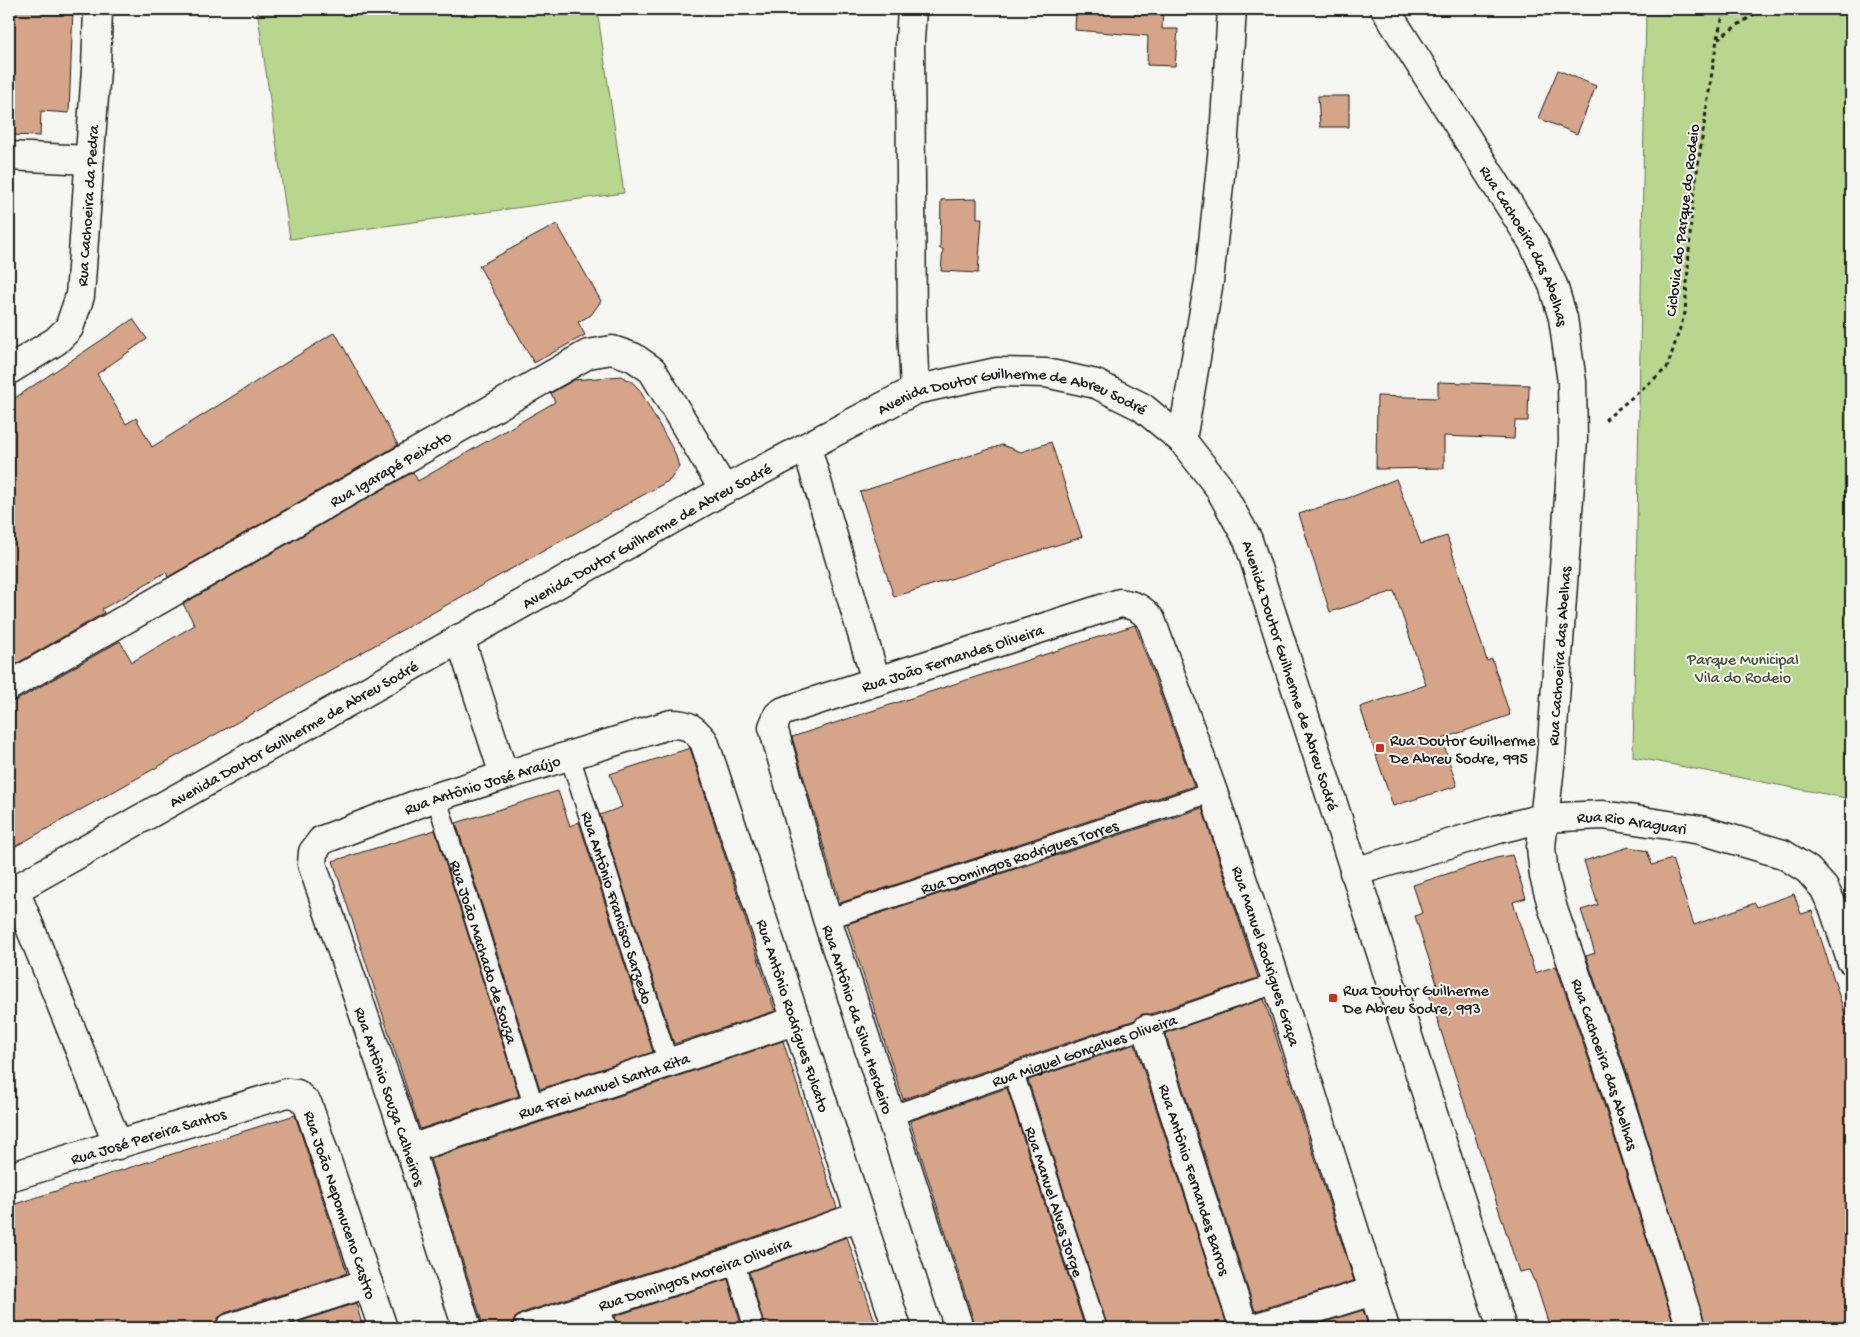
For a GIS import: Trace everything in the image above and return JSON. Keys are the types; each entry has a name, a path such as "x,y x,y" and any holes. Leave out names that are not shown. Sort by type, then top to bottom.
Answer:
{"street":[{"name":"Rua Cachoeira da Pedra","path":"9,370 56,341 69,328 80,296 96,69 98,9"},
{"path":"912,9 910,40 912,329 916,390"},
{"path":"1182,440 1210,271 1224,137 1232,9"},
{"name":"Rua Cachoeira das Abelhas","path":"1385,9 1532,241 1553,285 1563,318 1572,382 1573,440 1551,757 1541,847 1544,876 1553,909 1612,1078 1691,1328"},
{"path":"9,156 89,160"},
{"name":"Rua Igarapé Peixoto","path":"9,686 588,354 612,350 633,357 652,370 724,490"},
{"name":"Avenida Doutor Guilherme de Abreu Sodré","path":"12,891 724,490 916,390 996,372 1046,373 1096,384 1142,407 1182,440 1218,486 1248,540 1502,1328"},
{"path":"807,448 876,681"},
{"name":"Rua João Fernandes Oliveira","path":"784,711 1120,603"},
{"name":"Rua Manuel Rodrigues Graça","path":"1120,603 1133,605 1143,610 1151,620 1213,792 1277,983 1385,1328"},
{"path":"460,638 504,775"},
{"name":"Rua Antônio da Silva Herdeiro","path":"784,711 778,715 773,727 827,919 959,1328"},
{"name":"Rua Antônio José Araújo","path":"312,864 313,852 322,840 436,797 569,754 671,724"},
{"name":"Rua Antônio Rodrigues Fulcato","path":"671,724 684,724 695,730 704,741 897,1328"},
{"name":"Rua Rio Araguari","path":"1354,872 1499,829 1544,818 1602,815 1701,830 1783,854 1808,870 1824,888 1834,909 1851,960"},
{"name":"Rua Antônio Souza Calheiros","path":"312,864 410,1149 467,1328"},
{"path":"12,891 118,1145"},
{"name":"Rua Frei Manuel Santa Rita","path":"410,1149 797,1020"},
{"name":"Rua Antônio Fernandes Barros","path":"1147,1028 1244,1328"},
{"name":"Rua José Pereira Santos","path":"9,1177 287,1093"},
{"name":"Rua João Nepomuceno Castro","path":"287,1093 297,1094 304,1098 308,1105 382,1328"},
{"name":"Rua Domingos Moreira Oliveira","path":"527,1328 603,1317 734,1261 860,1216"},
{"path":"230,1328 368,1283"},
{"path":"1254,1328 1373,1290"}],"lane":[{"name":"Rua Antônio Francisco Sarzedo","path":"569,754 668,1062"},
{"name":"Rua Domingos Rodrigues Torres","path":"827,919 1213,792"},
{"name":"Rua João Machado de Souza","path":"436,797 534,1107"},
{"name":"Rua Miguel Gonçalves Oliveira","path":"890,1116 1277,983"},
{"name":"Rua Manuel Alves Jorge","path":"1014,1074 1097,1328"},
{"path":"734,1261 754,1328"}],"path":[{"name":"Ciclovia do Parque do Rodeio","path":"1573,440 1607,418 1667,368 1685,313 1692,205 1717,39 1725,9"},
{"path":"1717,39 1762,9"}],"green space":[{"path":"257,9 597,9 624,193 290,239"},
{"name":"Parque Municipal Vila do Rodeio","path":"1646,9 1851,9 1851,799 1633,757"}],"building":[{"path":"9,9 73,9 69,113 41,111 40,136 9,135"},
{"path":"1076,9 1163,9 1162,29 1178,29 1175,66 1147,65 1148,36 1075,30"},
{"path":"1558,70 1596,86 1577,134 1538,118"},
{"path":"1318,96 1349,96 1349,127 1320,127"},
{"path":"977,199 977,218 982,218 978,273 941,271 943,249 940,249 941,200"},
{"path":"557,224 601,301 591,315 578,322 585,335 534,363 479,266"},
{"path":"133,319 147,339 97,374 126,424 136,418 152,447 335,332 398,445 168,577 166,572 102,609 104,613 9,668 9,402"},
{"path":"621,376 632,382 639,389 675,453 679,467 670,480 9,850 9,702 17,700 120,641 132,662 195,625 183,604 413,472 418,481 555,402 551,393 574,380"},
{"path":"1438,382 1529,385 1528,421 1515,421 1514,439 1444,436 1444,468 1376,469 1377,396 1438,398"},
{"path":"1051,442 1082,537 894,597 860,492 1002,445 1021,452"},
{"path":"1396,479 1421,544 1447,536 1487,661 1492,659 1510,715 1442,739 1457,786 1393,806 1360,707 1426,685 1394,591 1330,612 1299,514 1351,497"},
{"path":"1135,625 1194,786 840,903 792,737"},
{"path":"690,748 775,1011 674,1044 600,815 622,807 610,774"},
{"path":"558,791 570,826 579,822 653,1052 540,1089 456,823"},
{"path":"1202,808 1258,978 1151,1014 1142,1014 1135,1020 903,1099 847,924"},
{"path":"435,830 519,1096 420,1129 333,861"},
{"path":"1629,847 1647,851 1652,865 1672,859 1694,925 1755,903 1757,907 1794,894 1801,914 1812,911 1851,1033 1851,1328 1706,1328 1627,1073 1586,956 1595,953 1581,910 1598,905 1584,861"},
{"path":"1512,855 1526,898 1513,902 1535,973 1556,966 1597,1083 1675,1328 1550,1328 1535,1281 1529,1270 1519,1272 1428,991 1438,987 1415,916 1422,913 1413,885 1496,858"},
{"path":"1264,999 1354,1281 1255,1311 1165,1033"},
{"path":"783,1041 837,1208 729,1246 522,1313 515,1318 512,1328 484,1328 430,1159"},
{"path":"1135,1044 1228,1328 1108,1328 1028,1080"},
{"path":"1007,1088 1085,1328 976,1328 910,1121"},
{"path":"295,1115 347,1273 225,1313 218,1318 215,1328 9,1328 9,1206"},
{"path":"847,1237 877,1328 765,1328 749,1272"},
{"path":"728,1279 742,1328 618,1328 615,1316"},
{"path":"356,1303 363,1328 280,1328"},
{"path":"1363,1310 1369,1328 1306,1328"}],"place":[{"name":"Rua Doutor Guilherme De Abreu Sodre, 995","path":"1380,748"},
{"name":"Rua Doutor Guilherme De Abreu Sodre, 993","path":"1333,998"}]}
